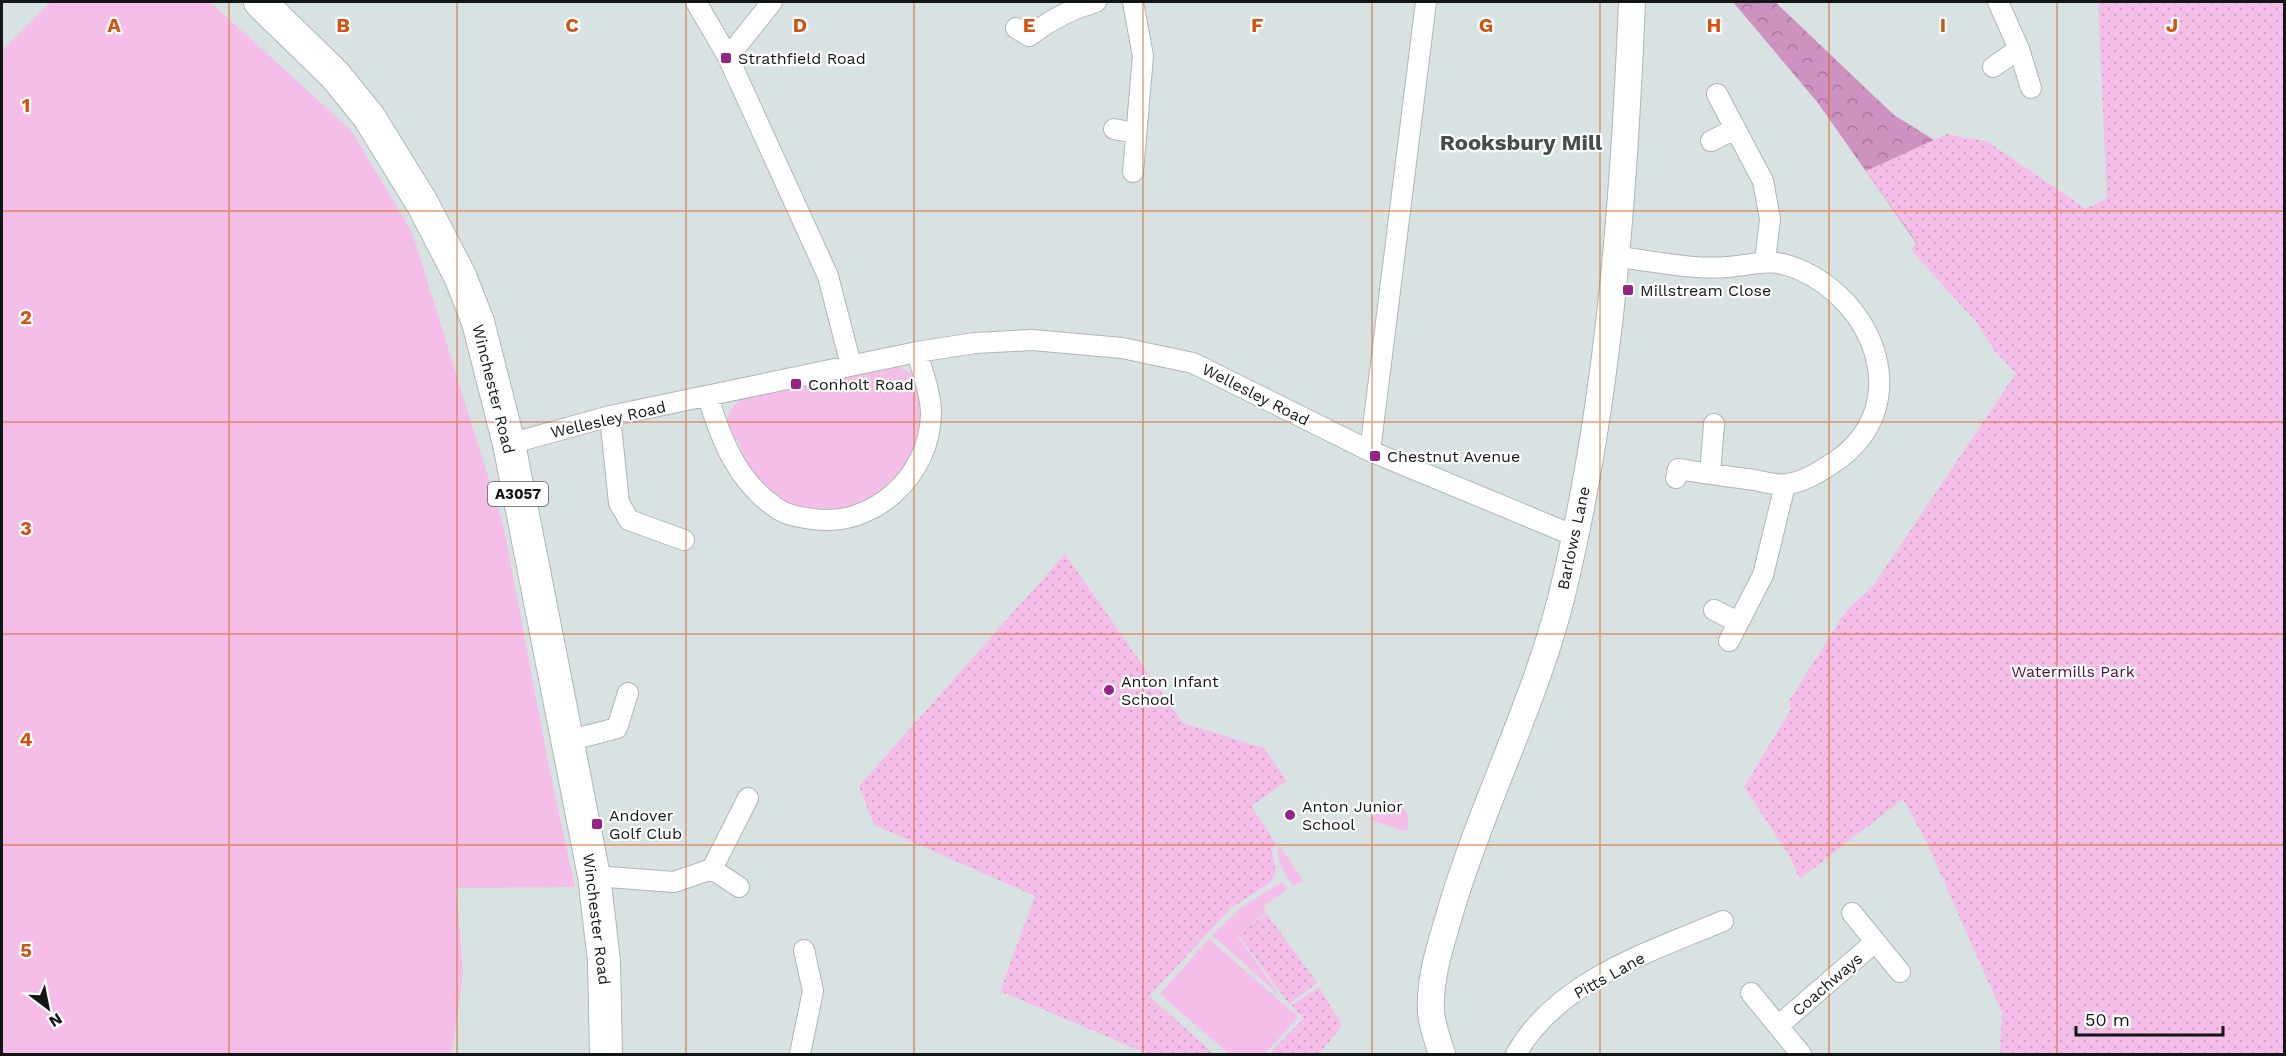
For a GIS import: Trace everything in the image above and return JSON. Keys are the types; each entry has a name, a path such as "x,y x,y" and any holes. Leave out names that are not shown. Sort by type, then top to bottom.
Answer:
{"main road":[{"name":"Winchester Road","path":"260,2 353,96 422,202 460,276 478,322 509,444 594,876 605,973 606,1054"}],"street":[{"path":"696,2 728,57 828,276 851,365"},
{"path":"728,57 772,2"},
{"path":"1016,28 1029,36 1066,12 1096,2"},
{"path":"1132,172 1143,56 1133,2"},
{"path":"1370,450 1426,2"},
{"name":"Barlows Lane","path":"1442,1054 1431,1014 1434,971 1468,851 1505,760 1550,635 1575,536 1597,416 1618,257 1632,2"},
{"path":"1998,2 2019,49 2031,88"},
{"path":"1993,67 2019,49"},
{"path":"1717,94 1763,181 1770,219 1765,261"},
{"path":"1114,129 1135,133"},
{"path":"1711,141 1735,129"},
{"path":"1618,257 1708,274 1726,267 1765,261 1795,268 1812,275 1840,296 1872,345 1880,381 1880,399 1874,419 1861,438 1845,454 1823,470 1785,485 1678,469 1676,478"},
{"name":"Wellesley Road","path":"509,444 610,416 917,351 975,343 1033,340 1122,348 1204,367 1370,450 1575,536"},
{"path":"708,396 719,433 729,453 740,473 760,496 791,516 830,522 851,518 889,499 906,482 923,448 931,413 917,351"},
{"path":"610,416 618,503 629,520 684,540"},
{"path":"1710,474 1714,424"},
{"path":"1729,640 1763,575 1785,485"},
{"path":"1714,609 1738,622"},
{"path":"568,741 617,728 628,693"},
{"path":"594,876 674,882 712,869 748,798"},
{"path":"712,869 739,887"},
{"name":"Coachways","path":"1852,913 1900,972"},
{"name":"Pitts Lane","path":"1516,1054 1531,1030 1550,1010 1591,981 1723,921"},
{"name":"Coachways","path":"1778,1026 1875,942"},
{"path":"800,1054 813,991 804,950"},
{"name":"Coachways","path":"1751,993 1801,1054"}],"green space":[{"name":"Andover Golf Club","path":"50,2 210,2 351,130 412,232 504,528 549,767 575,887 456,888 463,972 452,1054 2,1054 2,51"},
{"path":"1733,2 1775,2 1894,115 1971,163 2035,190 1911,250 1917,244 1818,103"},
{"name":"Watermills Park","path":"2098,2 2284,2 2284,1054 2000,1054 2002,1013 1927,843 1903,799 1800,879 1789,855 1744,787 1791,709 1789,701 1846,611 1873,586 2016,373 1994,350 1977,323 1911,250 1918,244 1866,171 1947,134 1988,142 2086,209 2107,198"},
{"path":"898,367 915,375 923,403 924,420 915,451 898,476 876,495 850,507 822,511 795,506 770,491 748,466 738,440 725,434 730,412 745,396"},
{"path":"1065,554 1183,723 1264,748 1287,781 1251,806 1275,842 1272,851 1276,872 1271,882 1231,908 1149,996 1214,1054 1148,1054 1000,991 1035,896 874,825 859,786"},
{"path":"1398,800 1408,815 1408,830 1403,831 1369,819"},
{"path":"1279,845 1303,880 1293,886 1278,856"},
{"path":"1282,882 1287,890 1263,906 1266,913 1237,935 1280,996 1212,935 1242,907"},
{"path":"1267,914 1317,983 1289,1004 1238,934"},
{"path":"1209,939 1298,1017 1265,1054 1229,1054 1160,994"},
{"path":"1319,987 1342,1026 1319,1054 1269,1054 1304,1018 1291,1006"}],"place":[{"name":"Strathfield Road","path":"726,58"},
{"name":"Millstream Close","path":"1628,290"},
{"name":"Conholt Road","path":"796,384"},
{"name":"Chestnut Avenue","path":"1375,456"},
{"name":"Anton Infant School","path":"1109,690"},
{"name":"Anton Junior School","path":"1290,815"},
{"name":"Andover Golf Club","path":"597,824"}],"district":[{"name":"Rooksbury Mill","path":"1521,142"}]}
